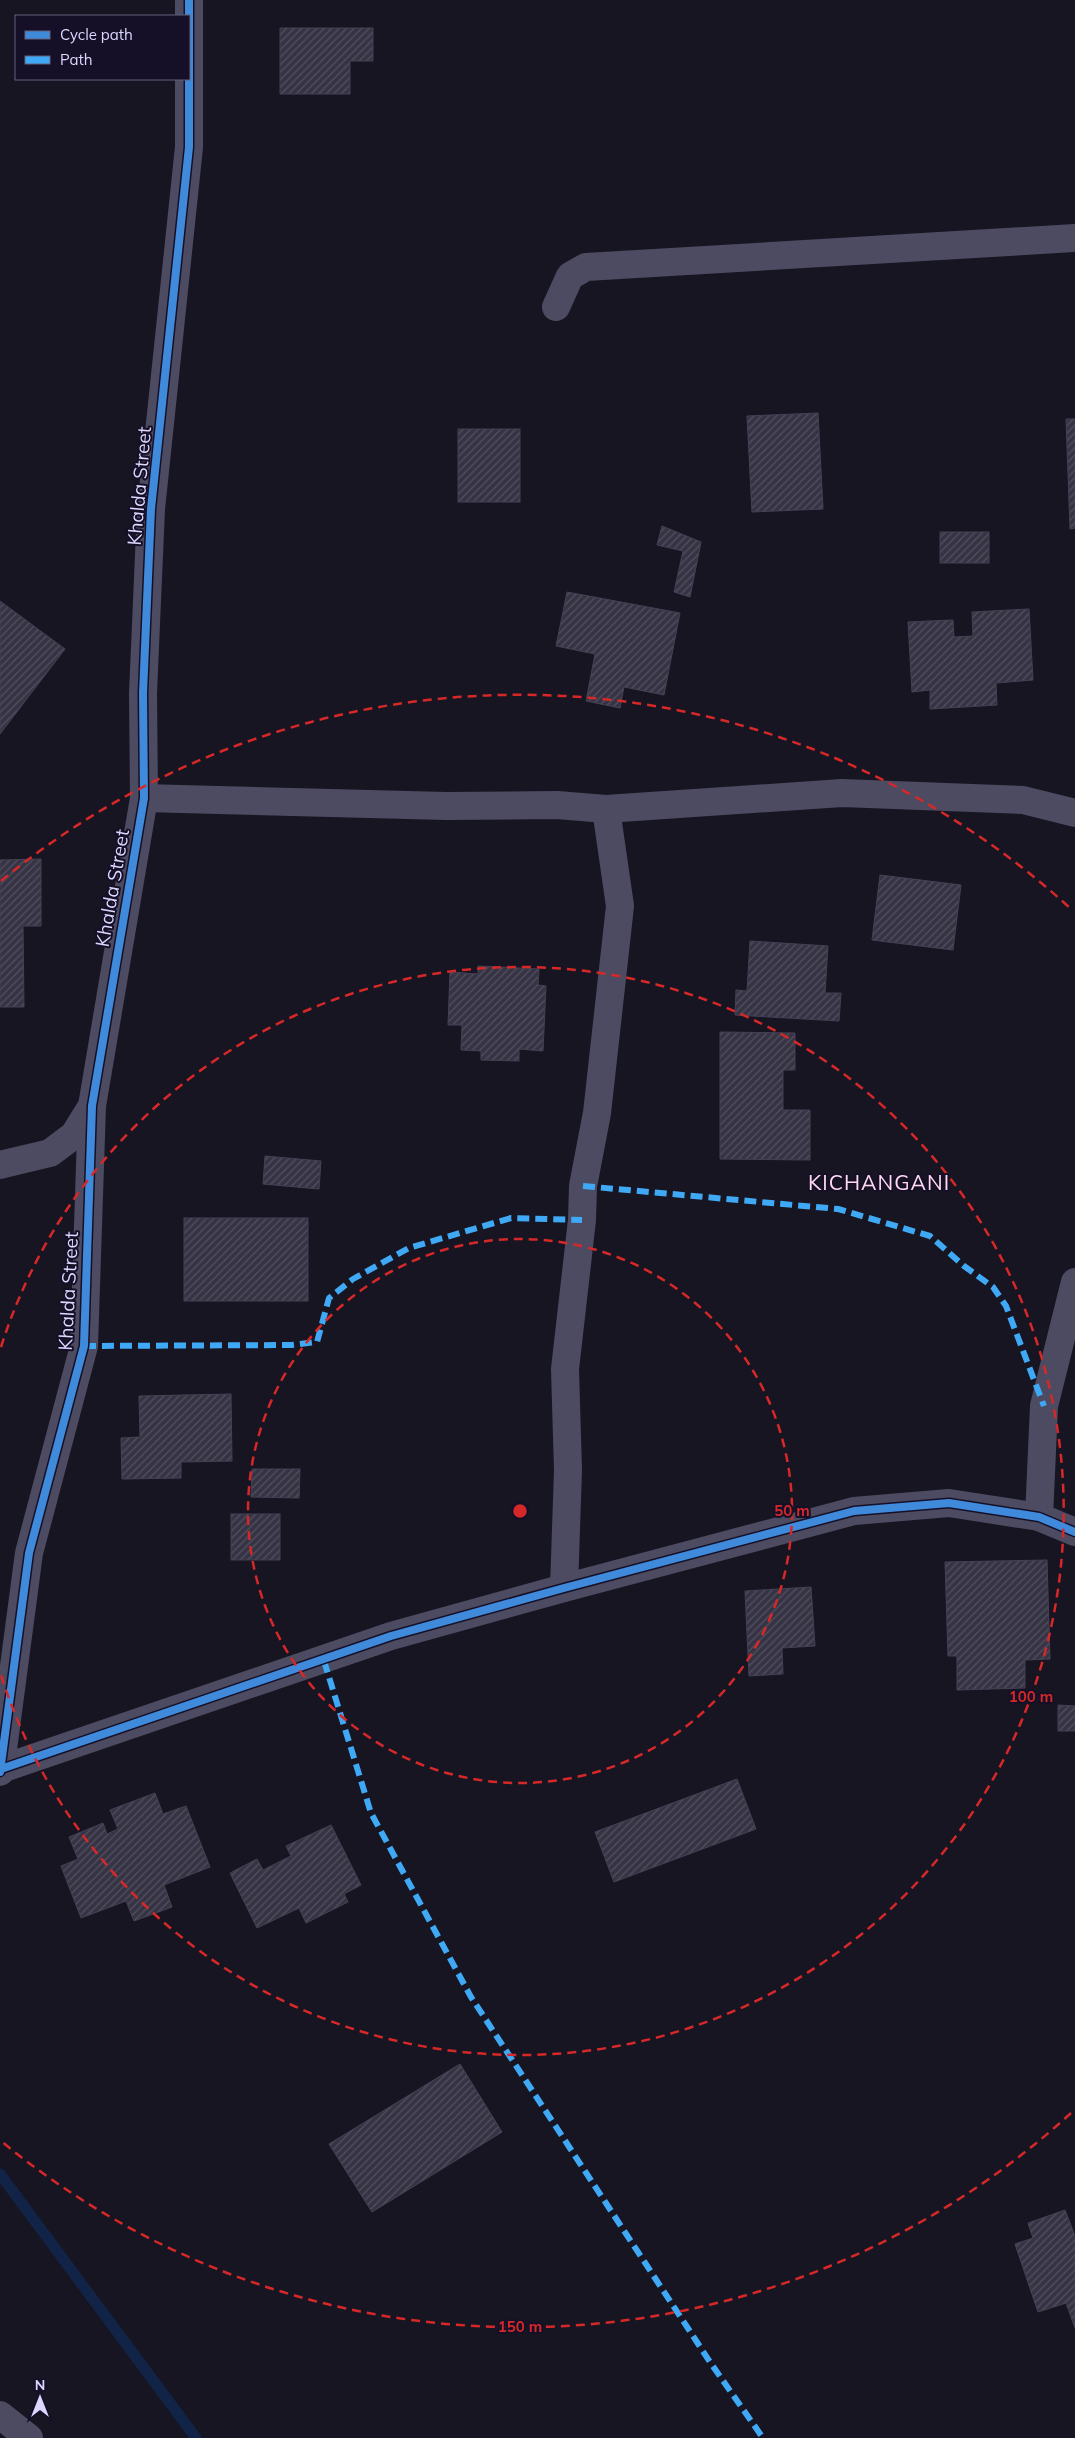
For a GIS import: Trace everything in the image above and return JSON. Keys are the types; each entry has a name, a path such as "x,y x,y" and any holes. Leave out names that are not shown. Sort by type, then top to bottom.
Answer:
{"street":[{"name":"Khalda Street","path":"189,0 189,15"},
{"name":"Khalda Street","path":"0,1771 29,1553 84,1346 92,1106 144,798 143,693 151,509 189,147 189,80"},
{"path":"556,307 570,276 586,267 1075,238"},
{"path":"144,798 446,806 557,805 606,810 842,793 1023,800 1075,813"},
{"path":"564,1588 568,1470 565,1369 582,1220 584,1186 597,1113 620,906 606,810"},
{"path":"0,1165 50,1153 74,1135 92,1106"},
{"path":"1039,1517 1044,1406 1075,1282"},
{"path":"0,1771 391,1636 854,1511 950,1503 1039,1517 1075,1532"},
{"path":"0,2416 29,2438"}],"building":[{"path":"280,28 373,28 373,61 350,61 350,94 280,94"},
{"path":"818,413 823,509 752,512 747,416"},
{"path":"1066,419 1075,419 1075,528 1070,529"},
{"path":"458,429 520,429 520,502 458,502"},
{"path":"662,526 701,542 690,597 674,592 683,551 657,545"},
{"path":"940,532 989,532 989,563 940,563"},
{"path":"567,592 680,613 664,695 624,687 620,708 586,701 595,654 556,646"},
{"path":"0,601 65,649 0,734"},
{"path":"1029,609 1033,680 996,683 997,705 930,709 930,690 912,692 908,622 953,620 954,637 973,636 972,612"},
{"path":"41,859 41,926 23,926 24,1007 0,1007 0,860"},
{"path":"880,875 961,885 953,950 872,940"},
{"path":"750,941 828,946 825,993 841,993 839,1021 735,1015 736,990 747,991"},
{"path":"478,966 539,969 538,985 546,986 543,1051 519,1049 519,1061 481,1060 481,1051 461,1050 462,1025 448,1025 450,972 478,974"},
{"path":"720,1032 795,1033 795,1070 783,1070 783,1110 810,1110 810,1160 720,1159"},
{"path":"265,1156 321,1161 319,1189 263,1184"},
{"path":"184,1218 308,1218 308,1301 184,1301"},
{"path":"231,1394 232,1461 181,1462 181,1478 122,1479 121,1438 140,1437 139,1396"},
{"path":"252,1469 300,1469 299,1498 251,1497"},
{"path":"231,1514 280,1514 280,1560 231,1560"},
{"path":"1047,1560 1050,1659 1025,1660 1025,1688 957,1690 957,1656 948,1656 945,1562"},
{"path":"811,1587 815,1646 782,1648 783,1674 749,1676 745,1591"},
{"path":"1058,1705 1075,1706 1075,1731 1058,1731"},
{"path":"737,1779 756,1829 614,1882 595,1832"},
{"path":"155,1793 163,1814 186,1806 210,1867 164,1885 172,1907 134,1921 126,1901 81,1918 61,1866 78,1859 69,1837 103,1823 107,1834 118,1829 110,1810"},
{"path":"331,1825 361,1885 344,1894 348,1902 306,1923 299,1908 257,1928 230,1873 257,1859 263,1870 291,1856 286,1846"},
{"path":"460,2064 502,2132 372,2212 329,2144"},
{"path":"1065,2210 1075,2236 1075,2328 1066,2303 1038,2312 1015,2244 1033,2238 1028,2223"}],"waterway":[{"path":"0,2174 196,2438"}],"marked path":[{"path":"583,1186 838,1209 930,1236 964,1266 993,1287 1006,1306 1044,1406"},
{"path":"84,1346 291,1345 317,1342 329,1298 353,1279 409,1248 511,1218 582,1220"},
{"path":"324,1661 371,1813 471,1997 710,2362 763,2438"}],"cycle path":[{"path":"189,0 189,15"},
{"path":"0,1772 29,1553 84,1346 92,1106 144,798 143,693 151,509 189,147 189,80"},
{"path":"1,1769 391,1636 854,1511 949,1503 1039,1517 1075,1532"}],"district":[{"name":"KICHANGANI","path":"879,1183"}]}
